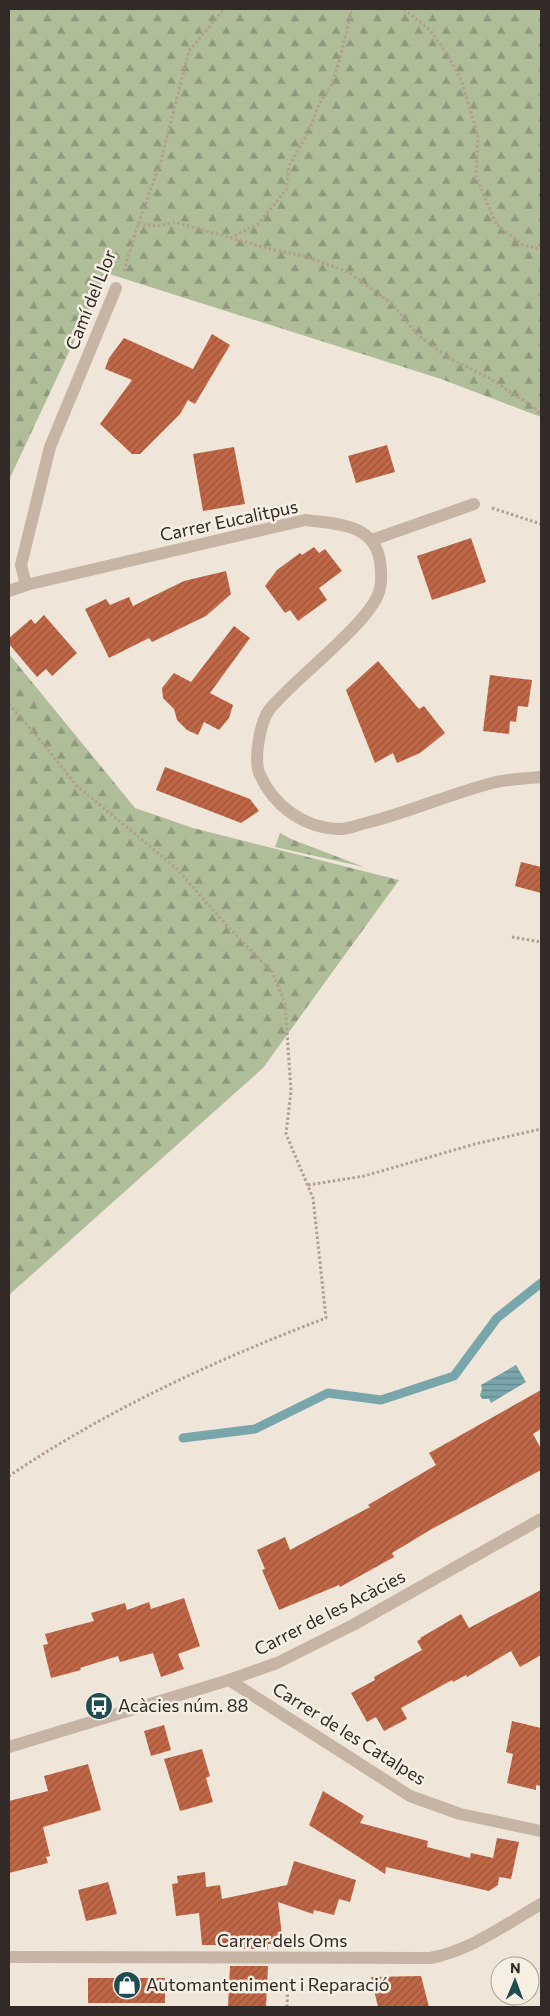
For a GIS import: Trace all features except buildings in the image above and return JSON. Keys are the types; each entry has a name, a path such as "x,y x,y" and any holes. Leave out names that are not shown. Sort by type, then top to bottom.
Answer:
{"street":[{"name":"Camí del Llor","path":"26,585 21,565 50,447 116,288"},
{"path":"474,504 372,540 378,551 380,588 369,611 268,711 257,744 259,774 273,796 292,815 312,824 338,829 386,818 497,782 541,777"},
{"name":"Carrer Eucalitpus","path":"9,591 26,585 305,520 343,524 363,532 372,540"},
{"name":"Carrer de les Acàcies","path":"9,1747 230,1680 277,1663 353,1624 541,1519"},
{"name":"Carrer de les Catalpes","path":"230,1680 410,1796 460,1814 541,1831"},
{"name":"Carrer dels Oms","path":"9,1957 430,1958 447,1955 464,1948 541,1904"}],"path":[{"name":"Camí del Llor","path":"116,288 123,276 138,224 160,164 189,51 224,9"},
{"path":"230,238 258,224 286,190 289,166 309,132 319,104 331,86 352,9"},
{"path":"404,9 431,31 450,59 462,82 478,137 476,176 496,224 523,245 541,249"},
{"path":"138,224 158,226 175,222 304,256 348,272 392,304 419,336 447,357 491,379 536,409 541,415"},
{"path":"474,504 541,524"},
{"path":"9,704 77,786 176,868 229,928 272,972 285,1003 291,1091 286,1134 313,1198 326,1318 273,1338 116,1410 9,1476"},
{"path":"512,937 541,942"},
{"path":"308,1186 364,1176 475,1144 541,1129"},
{"path":"287,2007 288,1959"}],"green space":[{"path":"9,9 541,9 541,417 441,379 106,273 9,480"},
{"path":"9,654 135,808 193,828 399,880 263,1068 9,1295"},
{"path":"280,833 291,839 364,867 275,847"}],"water":[{"path":"516,1365 526,1382 491,1403 489,1399 482,1399 480,1395 481,1385"}],"waterway":[{"path":"183,1438 255,1429 328,1393 381,1400 454,1376 497,1318 541,1283"}],"place":[{"name":"Acàcies núm. 88","path":"99,1706"},
{"name":"Automanteniment i Reparació","path":"127,1985"}]}
